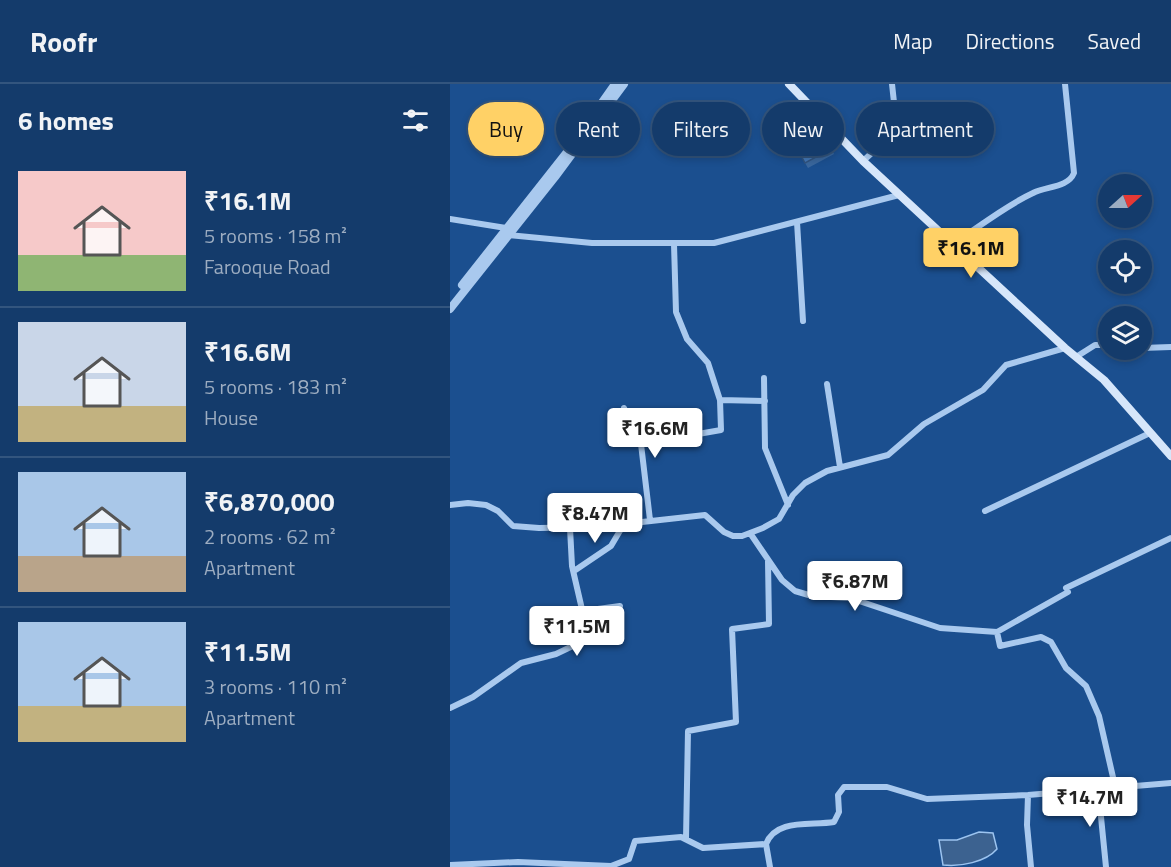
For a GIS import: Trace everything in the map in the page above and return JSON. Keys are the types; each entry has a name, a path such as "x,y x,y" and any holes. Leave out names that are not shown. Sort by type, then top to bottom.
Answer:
{"main road":[{"path":"789,84 899,195 1065,348 1104,380 1171,456"}],"street":[{"path":"450,309 615,84"},
{"path":"450,301 624,84"},
{"path":"892,84 894,102"},
{"path":"953,244 1020,200 1072,178 1074,173 1065,84"},
{"path":"863,161 868,156"},
{"path":"450,219 505,233 592,243 714,243 899,195"},
{"path":"797,222 803,321"},
{"path":"641,444 721,430 720,400 708,363 687,339 676,312 674,244"},
{"path":"1076,357 1098,345"},
{"path":"1152,348 1171,347"},
{"path":"450,505 468,503 486,505 498,511 513,526 570,528 705,515 728,534 737,536 750,533 779,519 798,489 805,483 840,467 888,455 924,424 983,390 1006,364 1065,348"},
{"path":"764,378 765,448 788,505"},
{"path":"827,384 840,467"},
{"path":"720,400 765,401"},
{"path":"624,408 641,444 650,520"},
{"path":"986,512 1150,433"},
{"path":"574,571 611,546 624,524"},
{"path":"450,708 473,697 521,663 556,654 579,643 584,618 572,566 570,528"},
{"path":"750,533 782,579 795,591 812,596 850,598 940,628 997,632 1067,590 1171,538"},
{"path":"686,839 688,731 736,722 732,629 769,624 768,560"},
{"path":"582,611 620,606"},
{"path":"997,632 1000,645 1041,637 1051,642 1066,668 1086,686 1099,716 1115,786"},
{"path":"770,867 766,844 774,831 782,827 834,822 839,812 838,795 844,787 887,787 927,799 1028,795 1098,787 1171,783"},
{"path":"1098,787 1106,867"},
{"path":"1028,795 1027,832 1031,867"},
{"path":"450,865 518,862 611,866 628,859 635,841 686,839 696,847 703,848 766,844"}],"water":[{"path":"979,832 993,833 997,849 992,854 972,863 943,865 939,840 957,840"}],"building":[{"path":"801,156 818,156 805,163"}]}
